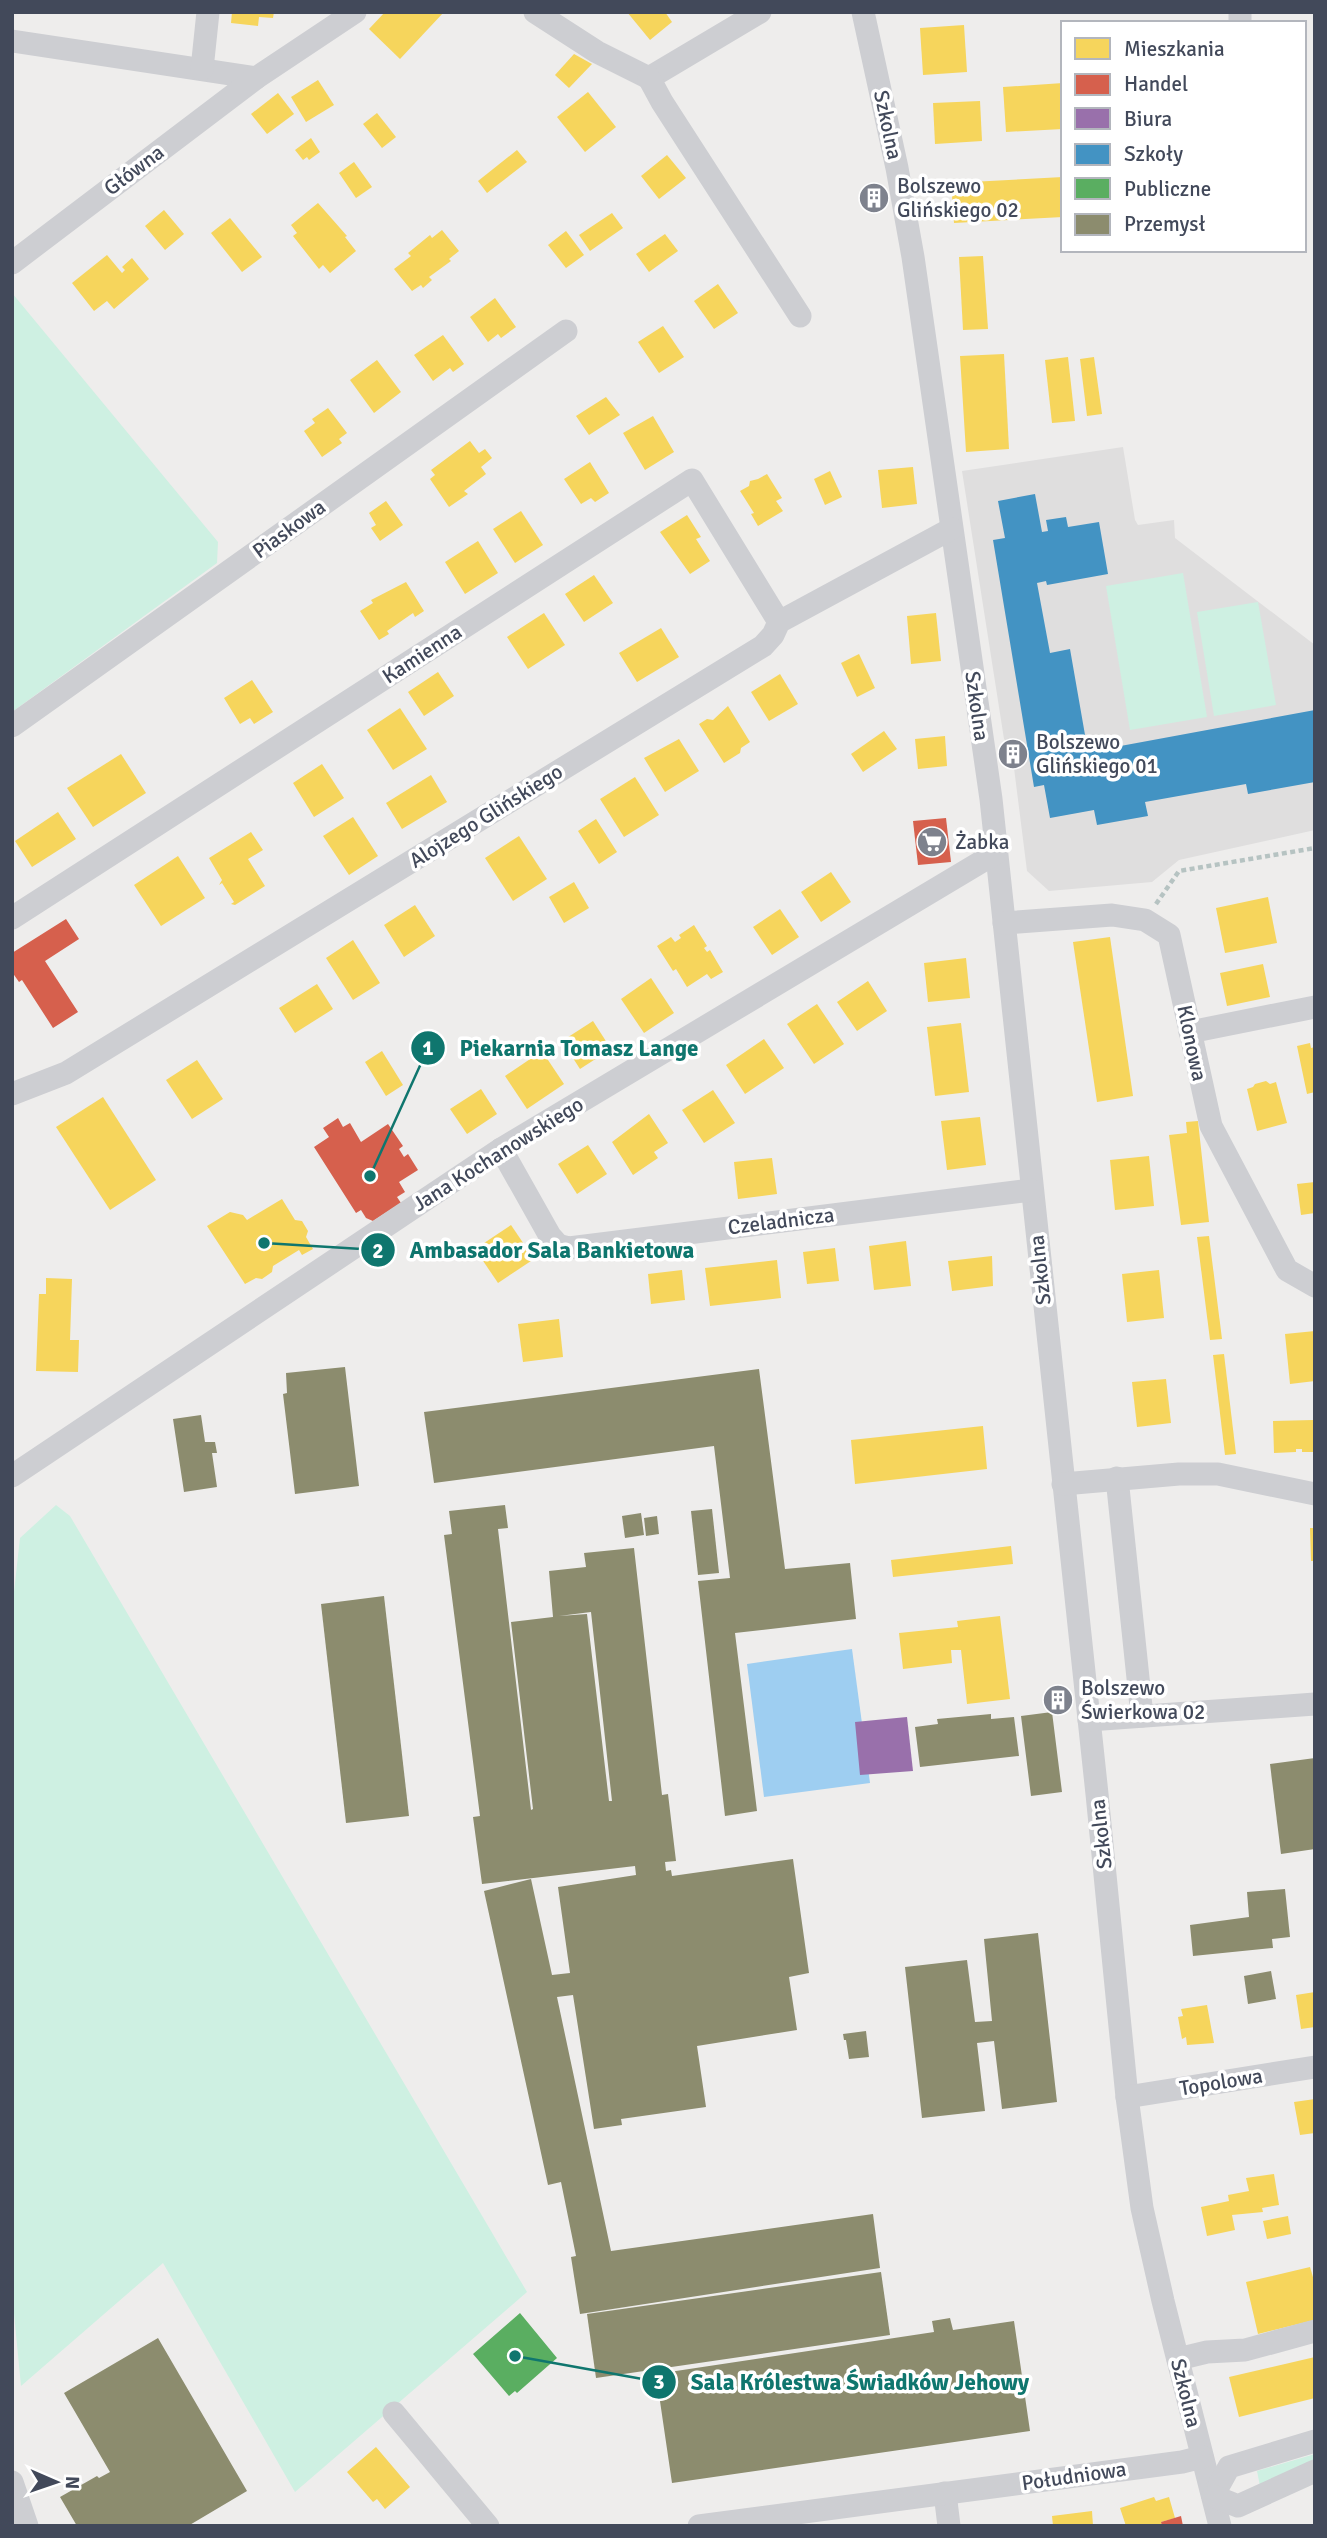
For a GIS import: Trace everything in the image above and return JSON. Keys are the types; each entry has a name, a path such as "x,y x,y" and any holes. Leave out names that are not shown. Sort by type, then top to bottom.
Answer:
{"street":[{"path":"202,69 208,12"},
{"name":"Główna","path":"12,263 256,78 355,12"},
{"path":"535,12 597,52 649,78 800,316"},
{"path":"649,78 760,12"},
{"name":"Szkolna","path":"863,12 897,168 913,257 991,799 1127,2097 1142,2208 1220,2526"},
{"path":"12,41 256,78"},
{"name":"Piaskowa","path":"12,726 566,331"},
{"name":"Kamienna","path":"12,918 692,480 779,622"},
{"name":"Alojzego Glińskiego","path":"12,1094 66,1073 763,646 773,635 779,622 951,529"},
{"name":"Jana Kochanowskiego","path":"12,1476 501,1149 996,853"},
{"path":"1004,923 1112,915 1145,920"},
{"name":"Klonowa","path":"1145,920 1169,935 1211,1126 1287,1270 1315,1286"},
{"path":"1190,1032 1315,1007"},
{"name":"Czeladnicza","path":"501,1149 550,1236 558,1245 569,1248 1031,1190"},
{"path":"1063,1484 1117,1478 1218,1474 1315,1494"},
{"path":"1117,1478 1142,1716"},
{"path":"1089,1720 1315,1704"},
{"name":"Topolowa","path":"1127,2097 1315,2067"},
{"path":"1178,2359 1207,2352 1245,2350 1315,2331"},
{"path":"394,2413 488,2526"},
{"path":"1315,2441 1229,2467 1213,2496 1238,2506 1315,2471"},
{"name":"Południowa","path":"699,2526 1182,2462 1202,2457"},
{"path":"12,2482 27,2526"},
{"path":"945,2493 948,2526"}],"path":[{"path":"1145,920 1179,871 1315,848"}],"shaded area":[{"path":"1123,447 1138,525 1174,520 1175,538 1315,645 1315,830 1179,860 1152,882 1049,891 1027,871 1013,760 1016,759 1015,748 1004,739 962,471"}],"green space":[{"path":"12,293 218,542 217,563 12,712"},
{"path":"1183,573 1207,717 1130,730 1106,586"},
{"path":"1258,602 1276,705 1214,716 1197,612"},
{"path":"56,1505 70,1516 527,2292 295,2492 163,2263 21,2386 12,2293 12,1610 20,1538"},
{"path":"1315,2454 1315,2463 1260,2486 1257,2471"}],"water":[{"path":"852,1649 870,1783 764,1797 747,1664"}],"building: Mieszkania":[{"path":"232,12 274,12 273,18 259,17 258,26 231,23"},
{"path":"385,12 444,12 400,59 369,29"},
{"path":"627,12 665,12 672,22 650,40"},
{"path":"964,25 967,72 923,75 920,28"},
{"path":"574,54 592,64 569,88 555,75"},
{"path":"318,80 334,105 306,122 291,97"},
{"path":"1061,83 1061,129 1006,132 1003,87"},
{"path":"588,92 616,127 585,152 557,117"},
{"path":"278,93 294,114 267,134 251,114"},
{"path":"980,101 982,141 935,144 933,103"},
{"path":"377,113 396,137 382,148 363,124"},
{"path":"311,138 320,152 309,160 307,157 303,160 295,150"},
{"path":"517,150 527,162 487,193 478,181"},
{"path":"667,155 686,178 659,199 641,176"},
{"path":"354,162 372,187 356,198 339,173"},
{"path":"1061,177 1061,217 954,223 951,183"},
{"path":"318,203 347,236 345,237 356,251 330,273 323,265 319,269 293,236 297,233 291,225"},
{"path":"164,210 184,234 165,250 145,226"},
{"path":"612,213 623,228 590,251 579,235"},
{"path":"230,218 262,257 242,272 211,233"},
{"path":"442,230 459,251 449,259 451,261 429,277 432,280 423,288 421,285 412,291 394,269 411,256 408,253 430,235 432,238"},
{"path":"566,231 584,255 566,268 548,245"},
{"path":"665,234 678,251 649,272 636,254"},
{"path":"107,255 122,273 125,270 122,267 132,258 149,279 114,309 107,301 94,311 72,283"},
{"path":"983,256 988,329 963,330 959,257"},
{"path":"718,284 738,313 714,329 694,301"},
{"path":"495,298 516,327 501,338 498,334 488,342 470,317"},
{"path":"663,326 684,357 659,373 638,342"},
{"path":"443,335 464,364 453,372 450,368 433,381 414,355"},
{"path":"1004,354 1009,449 966,452 960,356"},
{"path":"1068,357 1075,421 1052,423 1045,360"},
{"path":"1094,357 1102,414 1087,416 1080,359"},
{"path":"377,360 401,392 374,413 350,380"},
{"path":"606,397 620,415 589,435 576,416"},
{"path":"328,408 347,433 339,439 342,443 322,457 304,431 315,423 312,419"},
{"path":"653,416 674,452 645,470 623,433"},
{"path":"470,441 479,453 485,449 492,458 481,467 486,474 464,491 468,494 449,507 430,479 435,475 431,470"},
{"path":"590,462 609,493 595,502 591,498 581,504 564,479"},
{"path":"913,467 917,504 882,508 878,470"},
{"path":"830,471 842,497 825,505 814,479"},
{"path":"767,474 782,498 776,501 783,511 758,526 751,514 754,513 740,491 749,486 750,481"},
{"path":"386,501 403,525 380,541 371,528 376,525 369,513"},
{"path":"521,511 543,545 515,563 493,529"},
{"path":"687,515 701,537 696,539 710,561 690,574 660,532"},
{"path":"478,541 498,573 465,594 445,562"},
{"path":"594,575 613,603 584,622 565,594"},
{"path":"406,582 424,611 415,617 413,613 379,640 360,611 373,603 371,600"},
{"path":"544,613 565,645 528,669 507,637"},
{"path":"936,613 941,661 911,664 907,616"},
{"path":"661,628 679,657 637,682 619,653"},
{"path":"859,654 875,688 857,697 841,663"},
{"path":"438,672 454,696 424,716 408,692"},
{"path":"780,674 798,704 769,721 751,692"},
{"path":"252,680 273,712 254,724 250,718 240,724 224,698"},
{"path":"728,706 750,742 741,748 740,753 724,763 699,724 707,719 713,720"},
{"path":"400,708 427,749 393,770 367,730"},
{"path":"884,731 897,749 863,772 851,754"},
{"path":"945,736 947,766 918,769 915,739"},
{"path":"679,739 699,771 665,792 644,758"},
{"path":"121,754 146,793 93,827 67,788"},
{"path":"322,764 344,798 314,817 293,783"},
{"path":"431,775 447,802 402,829 386,803"},
{"path":"635,777 659,815 624,837 600,799"},
{"path":"58,812 76,839 32,867 15,841"},
{"path":"353,817 378,856 349,875 323,836"},
{"path":"596,819 617,852 599,864 578,831"},
{"path":"251,832 263,850 248,859 265,886 235,905 231,904 234,902 222,883 219,885 222,880 209,858"},
{"path":"519,836 547,879 513,901 485,858"},
{"path":"178,856 205,898 161,926 134,885"},
{"path":"831,872 851,902 821,922 801,892"},
{"path":"574,882 589,908 564,923 549,897"},
{"path":"1268,897 1277,943 1225,953 1216,908"},
{"path":"415,905 435,936 404,957 384,925"},
{"path":"780,909 799,937 772,955 753,927"},
{"path":"694,925 707,946 704,948 707,952 710,950 723,972 711,979 707,974 687,987 657,946 671,937 675,942 681,938 679,935"},
{"path":"1110,937 1133,1096 1097,1102 1073,942"},
{"path":"353,940 380,983 353,1000 326,958"},
{"path":"966,958 970,998 928,1002 924,963"},
{"path":"1263,964 1270,997 1227,1006 1220,973"},
{"path":"651,978 674,1013 644,1033 621,999"},
{"path":"868,981 887,1011 857,1031 837,1002"},
{"path":"317,984 333,1009 295,1033 279,1008"},
{"path":"817,1004 844,1044 814,1064 787,1024"},
{"path":"593,1021 611,1049 580,1069 562,1041"},
{"path":"961,1023 969,1092 935,1096 927,1027"},
{"path":"764,1039 784,1068 745,1094 726,1065"},
{"path":"1310,1043 1311,1048 1315,1047 1315,1092 1307,1094 1297,1046"},
{"path":"382,1051 403,1085 386,1096 365,1062"},
{"path":"542,1051 564,1084 527,1109 505,1076"},
{"path":"197,1060 223,1099 192,1119 166,1080"},
{"path":"1266,1081 1270,1084 1276,1082 1287,1123 1257,1131 1247,1089"},
{"path":"481,1089 497,1114 467,1134 450,1109"},
{"path":"713,1090 735,1123 704,1143 682,1110"},
{"path":"103,1097 156,1180 110,1210 56,1127"},
{"path":"649,1114 668,1143 654,1152 658,1158 633,1175 612,1142"},
{"path":"980,1117 986,1165 947,1170 941,1121"},
{"path":"1198,1121 1209,1222 1181,1225 1169,1135 1187,1133 1186,1122"},
{"path":"588,1145 607,1174 577,1194 558,1164"},
{"path":"1149,1156 1154,1206 1115,1210 1110,1160"},
{"path":"772,1158 777,1194 738,1199 734,1162"},
{"path":"1315,1182 1315,1213 1301,1215 1297,1184"},
{"path":"282,1199 295,1220 302,1221 308,1231 306,1237 313,1249 302,1255 299,1250 273,1266 272,1272 262,1279 256,1278 245,1284 207,1226 230,1212 243,1215 247,1220"},
{"path":"511,1225 534,1259 498,1283 475,1249"},
{"path":"1209,1236 1222,1339 1210,1340 1197,1237"},
{"path":"906,1241 911,1286 874,1290 869,1246"},
{"path":"835,1248 839,1281 807,1284 803,1252"},
{"path":"992,1256 993,1286 952,1291 948,1261"},
{"path":"777,1260 781,1298 710,1306 705,1268"},
{"path":"682,1270 685,1300 651,1304 648,1274"},
{"path":"1159,1270 1164,1318 1127,1322 1122,1274"},
{"path":"46,1278 72,1279 70,1340 79,1340 78,1372 36,1371 39,1294 46,1294"},
{"path":"559,1319 563,1357 523,1362 518,1324"},
{"path":"1315,1331 1315,1381 1290,1384 1285,1334"},
{"path":"1224,1354 1236,1454 1225,1455 1213,1355"},
{"path":"1166,1379 1171,1423 1137,1427 1132,1382"},
{"path":"1313,1420 1314,1452 1296,1449 1296,1452 1274,1453 1273,1421"},
{"path":"983,1426 987,1469 855,1484 851,1440"},
{"path":"1310,1528 1315,1528 1315,1561 1311,1561"},
{"path":"1011,1546 1013,1564 893,1577 891,1560"},
{"path":"1000,1616 1010,1699 967,1704 961,1650 951,1650 952,1663 903,1669 899,1633 958,1627 957,1621"},
{"path":"1315,1992 1315,2027 1301,2029 1296,1995"},
{"path":"1207,2005 1214,2043 1187,2045 1186,2037 1182,2039 1178,2017 1183,2016 1181,2009"},
{"path":"1315,2099 1315,2133 1300,2135 1294,2102"},
{"path":"1274,2174 1279,2205 1262,2208 1263,2212 1232,2215 1235,2230 1207,2236 1201,2207 1229,2201 1228,2195 1249,2191 1246,2178"},
{"path":"1288,2216 1291,2234 1267,2239 1263,2221"},
{"path":"1310,2267 1315,2284 1315,2320 1258,2334 1246,2282"},
{"path":"1315,2357 1315,2398 1239,2417 1229,2377"},
{"path":"376,2447 410,2487 385,2509 377,2499 373,2502 347,2472"},
{"path":"1154,2497 1156,2501 1169,2497 1175,2518 1161,2522 1162,2526 1126,2526 1120,2508"},
{"path":"1092,2511 1093,2526 1053,2526 1052,2516"}],"building: Handel":[{"name":"Żabka","path":"946,818 951,862 918,865 913,821"},
{"path":"66,919 79,939 45,961 78,1012 53,1028 22,980 19,982 12,972 12,953"},
{"path":"338,1118 343,1127 350,1123 361,1142 388,1124 403,1146 399,1149 404,1157 408,1154 418,1170 399,1182 405,1192 397,1197 401,1203 373,1221 366,1218 361,1210 356,1213 314,1147 329,1137 323,1128"},
{"path":"1181,2516 1183,2526 1162,2526 1161,2522"}],"building: Biura":[{"path":"907,1717 913,1771 860,1775 855,1722"}],"building: Szkoły":[{"path":"1035,494 1042,532 1048,531 1046,520 1066,517 1068,527 1099,522 1108,574 1047,585 1046,581 1037,583 1050,653 1070,649 1088,752 1315,710 1315,782 1248,794 1246,784 1145,802 1148,816 1097,825 1094,810 1050,818 1044,785 1034,787 993,540 1005,538 998,501"}],"building: Publiczne":[{"path":"520,2313 557,2358 517,2393 515,2391 509,2396 473,2354"}],"building: Przemysł":[{"path":"345,1367 359,1486 295,1494 283,1394 287,1393 286,1373"},
{"path":"759,1369 785,1569 850,1563 856,1619 735,1633 757,1811 725,1816 698,1581 730,1578 714,1446 434,1483 424,1412"},
{"path":"201,1415 205,1442 215,1442 217,1453 212,1453 217,1487 184,1492 173,1419"},
{"path":"505,1505 508,1528 498,1529 531,1810 511,1622 553,1617 549,1571 586,1567 584,1553 634,1548 662,1795 668,1794 676,1861 665,1862 666,1871 671,1870 672,1876 793,1859 809,1973 789,1977 797,2030 697,2046 706,2107 621,2119 622,2125 594,2129 573,1995 557,1997 611,2251 873,2214 880,2268 580,2314 571,2257 576,2256 561,2182 548,2185 484,1891 531,1879 552,1975 570,1973 558,1887 636,1875 635,1866 482,1884 473,1817 480,1816 444,1535 452,1534 449,1511","holes":["591,1612 612,1801 609,1801 587,1614 559,1616"]},
{"path":"712,1509 719,1573 698,1575 691,1511"},
{"path":"641,1513 644,1535 625,1538 622,1516"},
{"path":"657,1516 659,1534 646,1536 644,1518"},
{"path":"384,1596 409,1816 346,1823 321,1604"},
{"path":"1052,1712 1062,1792 1031,1796 1021,1716"},
{"path":"991,1714 991,1719 1014,1717 1019,1756 920,1767 915,1727 938,1724 937,1719"},
{"path":"1315,1758 1315,1849 1281,1854 1270,1764"},
{"path":"1285,1889 1290,1937 1272,1939 1273,1948 1193,1956 1190,1925 1249,1917 1247,1892"},
{"path":"1038,1933 1057,2102 1002,2109 994,2041 977,2043 985,2111 922,2118 905,1967 967,1960 975,2022 992,2021 984,1939"},
{"path":"1271,1971 1276,1999 1248,2004 1244,1976"},
{"path":"866,2031 869,2057 849,2059 843,2034"},
{"path":"881,2272 890,2335 596,2378 587,2314"},
{"path":"950,2318 953,2330 1014,2321 1030,2431 672,2483 656,2374 934,2332 932,2321"},
{"path":"158,2338 247,2491 188,2526 77,2526 60,2497 97,2476 99,2478 110,2472 64,2393"}],"place":[{"name":"Bolszewo Glińskiego 02","path":"874,198"},
{"name":"Bolszewo Glińskiego 01","path":"1013,754"},
{"name":"Żabka","path":"932,842"},
{"name":"Piekarnia Tomasz Lange","path":"370,1176"},
{"name":"Ambasador Sala Bankietowa","path":"264,1243"},
{"name":"Bolszewo Świerkowa 02","path":"1058,1700"},
{"name":"Sala Królestwa Świadków Jehowy","path":"515,2356"}]}
